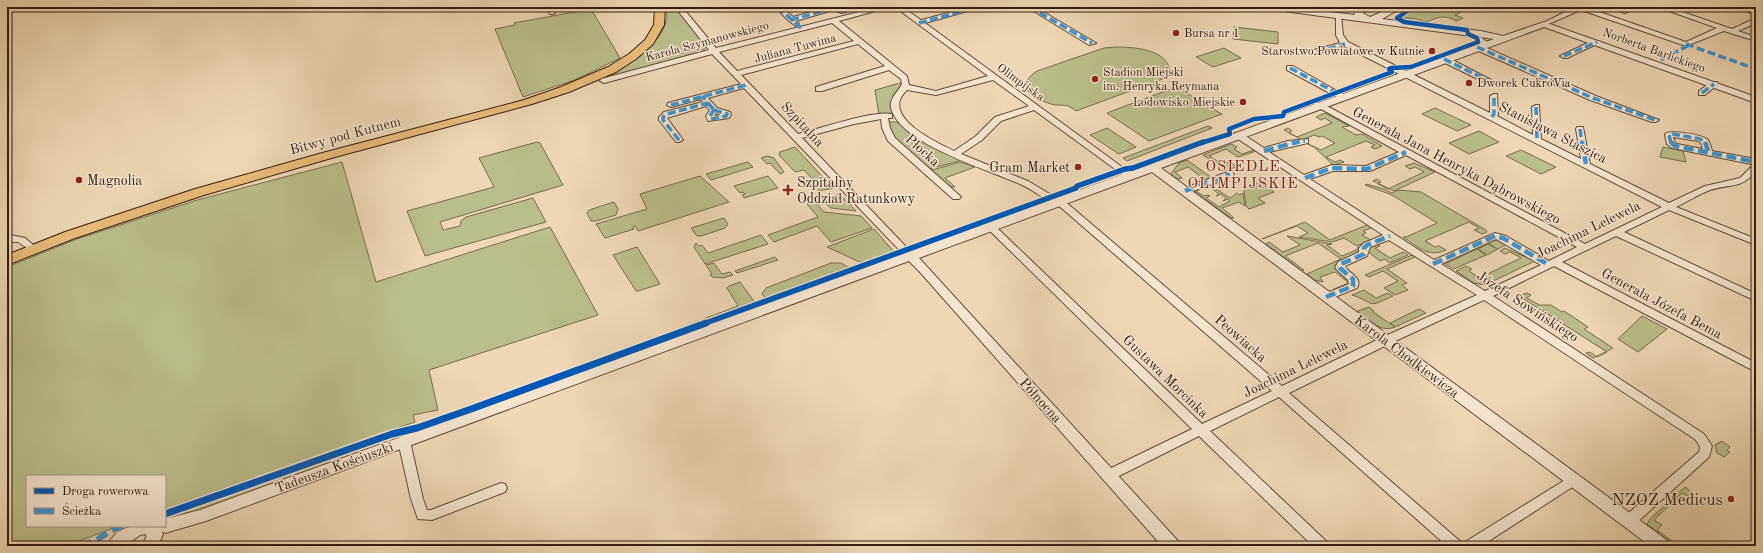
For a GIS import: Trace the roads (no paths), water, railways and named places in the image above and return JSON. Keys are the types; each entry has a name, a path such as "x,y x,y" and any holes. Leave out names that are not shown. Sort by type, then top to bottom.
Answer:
{"main road":[{"name":"Bitwy pod Kutnem","path":"7,260 114,218 183,196 528,102 584,83 627,61 647,43 660,22 660,7"}],"street":[{"name":"Szpitalna","path":"678,7 746,85 910,256"},
{"path":"778,7 802,29"},
{"path":"791,20 832,8 842,11 859,7"},
{"name":"Karola Szymanowskiego","path":"604,81 887,7"},
{"name":"Olimpijska","path":"898,7 1129,176"},
{"path":"919,23 979,7"},
{"path":"1030,7 1092,43"},
{"path":"1269,7 1402,24 1499,39"},
{"path":"1365,9 1358,14 1369,20 1387,14 1399,7"},
{"path":"1579,7 1686,44 1756,20"},
{"name":"Tadeusza Kościuszki","path":"157,534 191,520 1129,176 1342,96 1544,24 1579,7"},
{"path":"1611,7 1623,11 1634,7"},
{"path":"1661,7 1756,39"},
{"path":"1739,7 1756,13"},
{"path":"1312,12 1334,13 1365,9"},
{"path":"1339,16 1348,15 1365,9"},
{"path":"1387,14 1386,17 1389,20 1402,24"},
{"path":"1317,52 1345,44 1342,42 1339,34 1339,16"},
{"path":"797,138 843,124 897,115 895,108 896,97 905,87 906,81 904,78 834,21"},
{"name":"Norberta Barlickiego","path":"1544,24 1756,100"},
{"path":"1472,34 1481,46 1593,98 1655,120"},
{"name":"Juliana Tuwima","path":"736,74 859,42"},
{"path":"1564,56 1597,42"},
{"name":"Stanisława Staszica","path":"1345,44 1669,207 1756,242"},
{"path":"1444,59 1487,80"},
{"path":"819,89 890,67"},
{"path":"1290,68 1342,96"},
{"path":"905,87 936,93 994,77"},
{"path":"1702,93 1714,84"},
{"path":"679,140 663,120 663,117 667,114 746,85"},
{"path":"1492,117 1494,114 1494,96"},
{"path":"672,104 705,100"},
{"path":"705,100 714,110"},
{"name":"Generała Jana Henryka Dąbrowskiego","path":"1318,105 1584,247"},
{"path":"954,155 979,138 998,119 1035,107"},
{"path":"1536,107 1537,140"},
{"name":"Peowiacka","path":"897,115 904,123 928,140 954,155 1026,184 1058,201 1281,392 1456,546"},
{"name":"Płocka","path":"884,116 886,128 891,139 956,197"},
{"path":"1580,129 1586,164"},
{"name":"Józefa Sowińskiego","path":"1238,135 1702,440 1706,446 1705,454 1629,521"},
{"path":"1264,151 1305,141"},
{"path":"1708,151 1756,162"},
{"path":"1305,178 1332,168 1367,169 1406,152"},
{"name":"Karola Chodkiewicza","path":"1152,167 1326,297 1387,340 1662,546"},
{"name":"Joachima Lelewela","path":"1109,475 1387,340 1485,296 1708,188 1736,183 1743,180 1756,167"},
{"path":"1185,191 1230,174"},
{"name":"Gustawa Morcinka","path":"990,226 1200,431 1322,546"},
{"path":"1615,232 1756,298"},
{"path":"1326,297 1354,283 1353,279 1340,268 1341,264 1364,254 1364,248 1367,245 1390,236"},
{"name":"Generała Józefa Bema","path":"1433,264 1496,236 1503,238 1756,368"},
{"path":"7,239 21,239 28,243 33,249"},
{"name":"Północna","path":"910,256 928,274 1172,546"},
{"path":"404,442 417,498 423,515 432,515 501,488"},
{"path":"1470,546 1573,480"},
{"path":"114,545 132,531 147,528 157,534"}],"place":[{"name":"Bursa nr 1","path":"1176,33"},
{"name":"Starostwo Powiatowe w Kutnie","path":"1432,51"},
{"name":"Stadion Miejski im. Henryka Reymana","path":"1095,79"},
{"name":"Dworek CukroVia","path":"1469,83"},
{"name":"Lodowisko Miejskie","path":"1243,102"},
{"name":"Gram Market","path":"1078,167"},
{"name":"Magnolia","path":"79,180"},
{"name":"Szpitalny Oddział Ratunkowy","path":"788,190"},
{"name":"NZOZ Medicus","path":"1731,499"}],"district":[{"name":"OSIEDLE OLIMPIJSKIE","path":"1243,174"}]}
